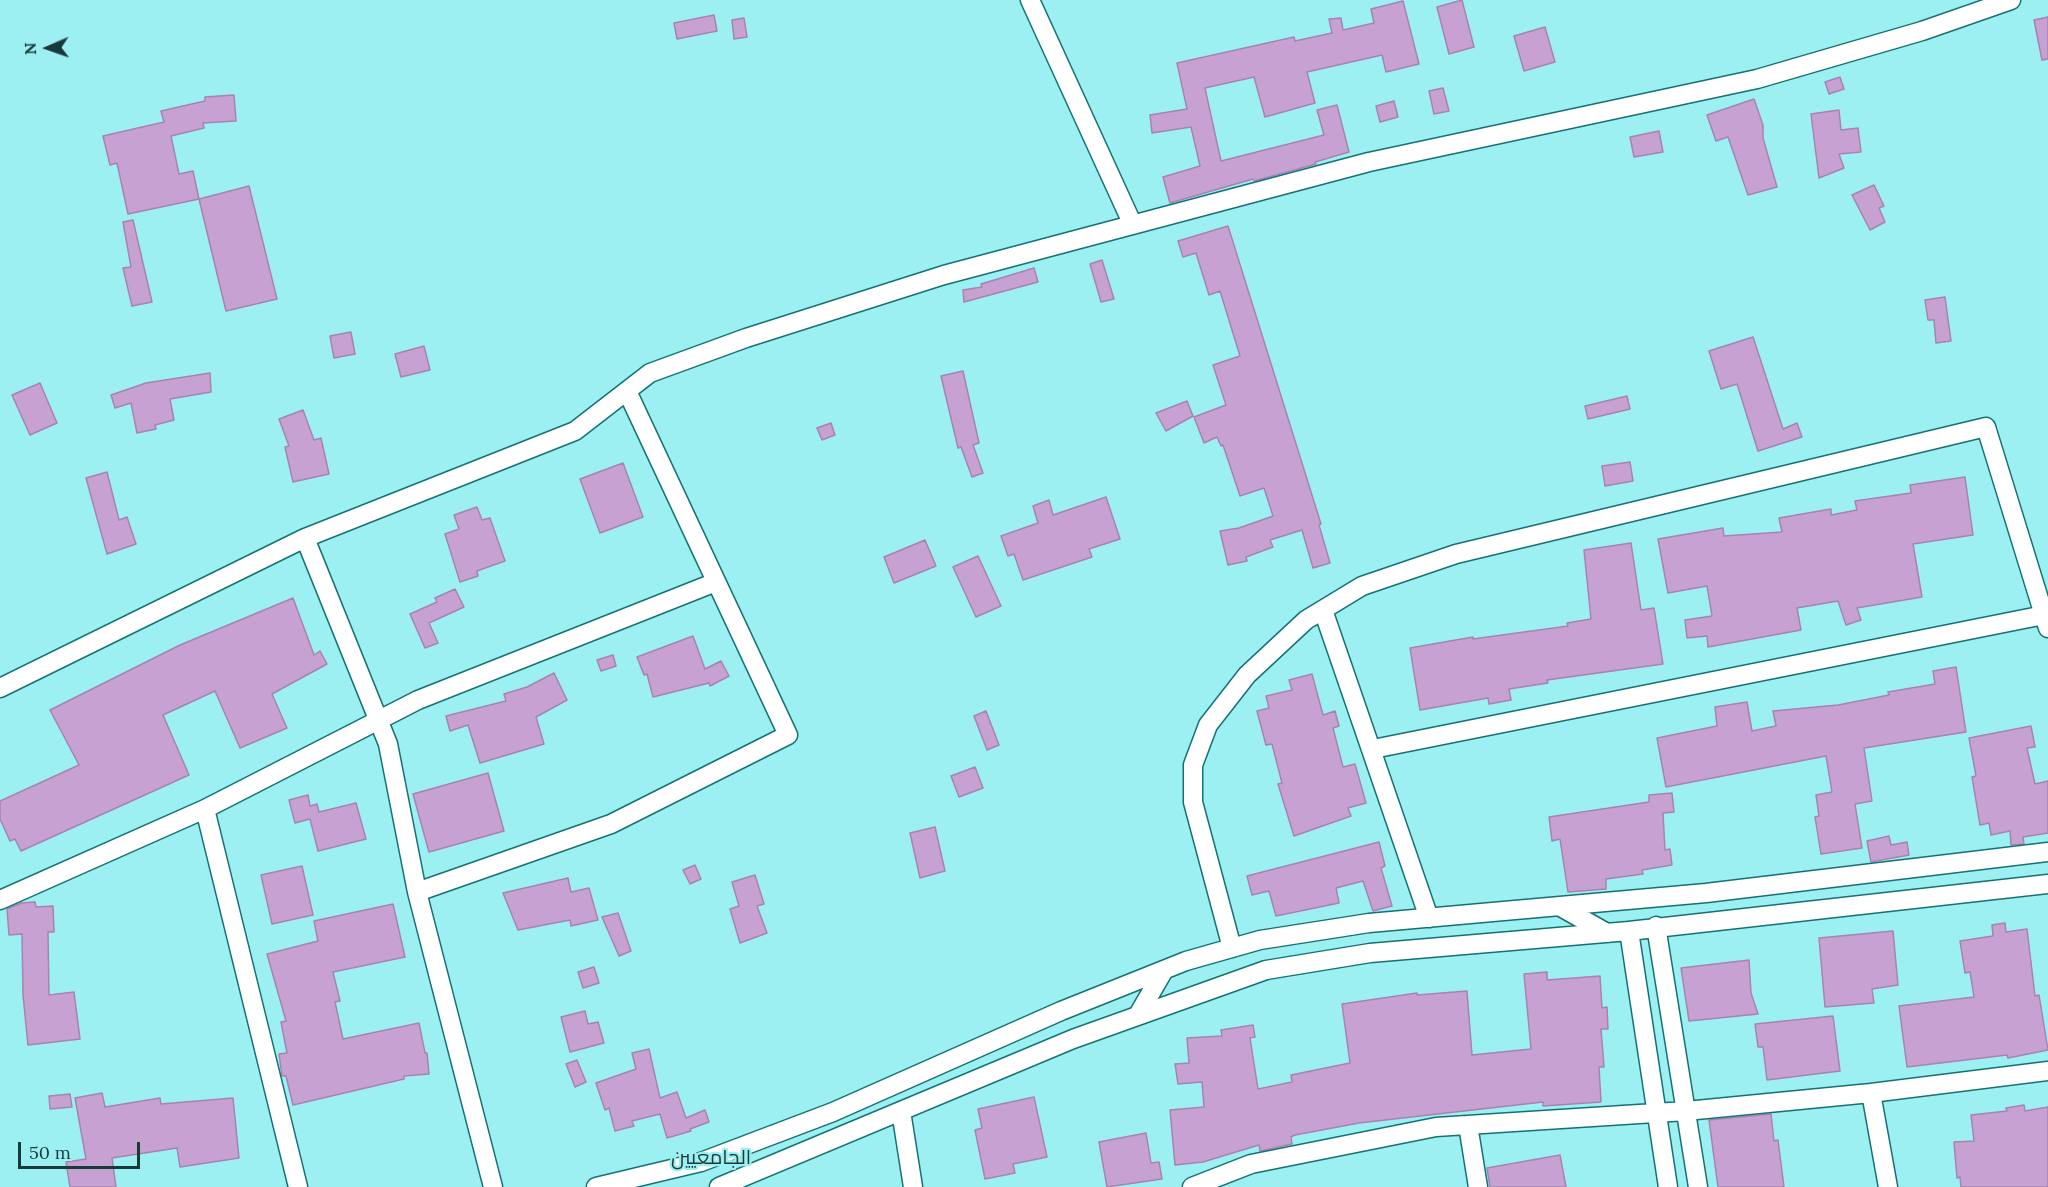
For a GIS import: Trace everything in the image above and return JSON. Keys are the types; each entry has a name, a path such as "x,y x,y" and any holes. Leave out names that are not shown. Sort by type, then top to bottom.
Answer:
{"street":[{"path":"1030,0 1132,224"},
{"path":"0,688 305,538 575,431 650,374 746,338 944,275 1369,162 1757,79 1922,31 2011,0"},
{"path":"417,892 611,824 788,735 627,391"},
{"path":"1232,948 1192,802 1193,765 1208,724 1247,675 1306,621 1362,586 1456,554 1986,428 2046,622 1373,749"},
{"path":"305,538 388,744 417,892 493,1187"},
{"path":"0,900 205,809 418,700 717,582"},
{"path":"1323,610 1373,749 1429,918"},
{"path":"205,809 298,1187"},
{"path":"596,1187 701,1162 822,1116 1061,1011 1164,970 1260,940 1410,920 1706,893 2048,852"},
{"path":"726,1186 1072,1039 1266,970 1370,953 1629,931 1656,926 2048,884"},
{"path":"1559,906 1607,933"},
{"path":"1410,920 1433,947"},
{"path":"1656,926 1698,1187"},
{"path":"1629,931 1668,1187"},
{"path":"1633,961 1668,1001"},
{"path":"1138,1015 1164,970"},
{"path":"1192,1187 1251,1164 1436,1127 1686,1111 1871,1093 2048,1071"},
{"path":"1871,1093 1888,1187"},
{"path":"901,1111 914,1187"},
{"path":"1468,1125 1478,1187"}],"building":[{"path":"1462,0 1474,47 1449,54 1437,7"},
{"path":"1403,1 1419,64 1386,72 1382,55 1307,72 1315,103 1265,117 1254,77 1205,88 1221,161 1324,135 1317,110 1337,105 1349,152 1315,162 1316,164 1170,203 1163,177 1200,166 1191,127 1152,133 1150,115 1187,109 1177,63 1294,37 1295,41 1332,33 1329,19 1341,18 1343,30 1374,23 1371,9"},
{"path":"714,15 717,31 677,39 674,23"},
{"path":"2048,17 2048,59 2042,60 2034,20"},
{"path":"744,18 747,37 734,39 732,20"},
{"path":"1545,27 1555,62 1524,71 1514,36"},
{"path":"1840,77 1844,89 1829,94 1825,82"},
{"path":"1443,88 1449,111 1434,114 1429,91"},
{"path":"234,95 236,121 203,123 204,128 171,136 179,174 193,171 199,199 128,214 117,163 110,165 103,136 164,122 161,111 205,101 205,97"},
{"path":"1754,99 1763,125 1763,138 1777,187 1748,195 1728,137 1716,141 1707,115"},
{"path":"1394,101 1398,117 1380,122 1376,106"},
{"path":"1839,110 1841,130 1858,128 1861,152 1839,154 1844,168 1819,178 1811,114"},
{"path":"1659,131 1663,152 1634,157 1630,137"},
{"path":"1874,185 1884,206 1879,208 1885,222 1870,230 1852,195"},
{"path":"249,186 277,299 226,311 199,199"},
{"path":"133,220 152,302 132,306 123,268 131,267 123,222"},
{"path":"1228,226 1321,524 1319,525 1330,563 1313,568 1302,530 1270,540 1273,547 1246,557 1247,561 1228,565 1220,531 1239,528 1273,516 1264,488 1240,496 1223,445 1221,446 1217,437 1204,443 1194,417 1226,405 1213,365 1240,356 1220,291 1209,295 1196,253 1183,257 1178,241"},
{"path":"1102,260 1114,299 1101,302 1090,264"},
{"path":"1034,268 1038,282 964,302 963,290 982,287 981,284"},
{"path":"1945,297 1951,341 1936,343 1934,320 1928,320 1925,300"},
{"path":"351,332 355,354 334,358 330,336"},
{"path":"1753,337 1783,429 1797,423 1802,437 1758,451 1737,384 1721,389 1709,351"},
{"path":"424,346 430,370 401,377 395,354"},
{"path":"963,371 979,443 973,445 983,473 972,477 961,447 958,448 941,376"},
{"path":"210,373 211,392 170,399 174,420 155,425 156,429 137,433 131,403 115,408 111,395 146,383"},
{"path":"40,383 57,423 30,435 12,395"},
{"path":"1627,396 1630,409 1588,419 1585,406"},
{"path":"1187,401 1193,416 1166,431 1156,413"},
{"path":"303,410 314,440 321,438 329,474 293,482 285,447 289,446 279,419"},
{"path":"831,423 835,435 822,440 817,428"},
{"path":"1630,462 1633,481 1605,486 1602,466"},
{"path":"623,463 643,517 600,533 580,479"},
{"path":"107,472 119,520 127,517 136,544 107,554 86,478"},
{"path":"1965,477 1973,535 1913,544 1922,597 1857,608 1861,620 1846,625 1838,601 1797,608 1801,630 1708,647 1707,636 1687,638 1685,620 1712,616 1707,586 1668,593 1658,539 1723,528 1724,536 1782,532 1779,518 1831,509 1831,515 1857,510 1855,501 1911,493 1910,485"},
{"path":"1106,497 1120,539 1089,549 1092,557 1023,580 1014,554 1008,556 1001,536 1038,523 1033,506 1049,500 1053,515"},
{"path":"477,507 482,520 490,518 505,561 477,571 478,576 460,582 445,534 459,529 454,515"},
{"path":"925,540 936,566 894,583 884,557"},
{"path":"1631,543 1641,610 1654,608 1663,664 1547,680 1548,683 1509,689 1511,700 1489,704 1488,698 1420,710 1410,648 1473,637 1473,639 1568,626 1567,623 1591,619 1584,550"},
{"path":"978,556 1001,606 976,617 953,567"},
{"path":"455,589 464,607 429,623 438,643 425,648 410,614 437,602 435,598"},
{"path":"293,598 314,655 320,651 327,664 272,694 287,728 240,748 215,691 163,715 189,775 21,851 15,839 10,841 0,819 0,801 79,765 50,710 180,645"},
{"path":"693,636 705,669 721,661 729,676 710,686 709,683 653,697 647,674 644,675 637,657"},
{"path":"613,655 616,666 601,671 597,660"},
{"path":"1956,667 1966,732 1864,748 1872,801 1855,804 1862,848 1821,854 1815,817 1819,816 1816,795 1832,792 1826,756 1666,787 1657,738 1717,726 1715,707 1747,702 1752,731 1776,726 1773,711 1838,705 1889,695 1888,692 1935,684 1933,671"},
{"path":"554,673 567,700 536,717 544,744 480,763 468,725 450,731 446,716 506,701 504,694 527,687"},
{"path":"1312,674 1323,715 1335,711 1339,726 1333,728 1343,767 1355,764 1366,803 1348,808 1351,816 1294,836 1278,784 1282,783 1272,744 1266,745 1257,711 1269,708 1266,696 1292,690 1289,680"},
{"path":"986,711 999,745 987,750 974,716"},
{"path":"2031,726 2035,747 2027,748 2035,784 2048,781 2048,833 2023,837 2024,844 2011,845 2010,831 1991,835 1989,823 1980,825 1972,777 1976,776 1969,738"},
{"path":"975,767 983,788 959,797 951,776"},
{"path":"488,773 504,831 429,852 413,794"},
{"path":"1672,793 1674,812 1663,813 1665,850 1670,849 1672,865 1642,870 1643,874 1606,879 1606,889 1568,892 1560,839 1552,841 1549,817 1649,802 1649,795"},
{"path":"308,795 310,806 317,804 319,812 356,803 366,839 318,851 310,819 295,823 289,800"},
{"path":"935,827 945,871 920,878 910,833"},
{"path":"1889,836 1891,845 1907,842 1909,855 1871,862 1867,841"},
{"path":"1379,842 1385,866 1381,868 1392,906 1373,911 1363,881 1336,888 1339,903 1276,916 1269,891 1252,895 1247,876"},
{"path":"695,865 701,879 690,884 683,870"},
{"path":"302,866 313,915 272,924 261,875"},
{"path":"755,875 764,904 757,906 767,933 740,943 730,909 739,906 732,882"},
{"path":"568,878 571,892 589,888 598,920 571,926 570,920 518,930 503,893"},
{"path":"35,902 36,907 53,906 54,932 48,932 49,995 74,992 80,1039 28,1045 23,995 22,934 9,935 7,909 21,903"},
{"path":"393,904 405,957 333,972 340,1001 335,1002 343,1039 419,1023 425,1053 427,1053 429,1074 404,1076 404,1079 293,1105 286,1076 282,1076 279,1054 287,1053 281,1022 286,1021 267,954 318,941 314,921"},
{"path":"618,913 631,951 619,956 602,917"},
{"path":"2005,923 2006,932 2027,929 2035,996 2039,995 2048,1050 2008,1058 2007,1055 1907,1067 1899,1006 1974,997 1970,972 1965,973 1960,941 1993,936 1992,925"},
{"path":"1893,931 1898,985 1872,989 1874,1003 1825,1007 1819,938"},
{"path":"1749,960 1751,993 1758,1014 1689,1021 1681,968"},
{"path":"594,967 599,983 583,988 578,972"},
{"path":"1547,972 1547,980 1600,976 1602,1008 1607,1007 1608,1029 1601,1029 1604,1067 1599,1067 1601,1102 1543,1106 1543,1102 1359,1123 1295,1135 1291,1137 1292,1144 1260,1151 1259,1145 1203,1162 1175,1165 1170,1110 1204,1107 1202,1082 1178,1084 1175,1064 1189,1063 1187,1038 1222,1036 1221,1030 1253,1025 1255,1037 1250,1038 1258,1089 1292,1082 1291,1075 1350,1063 1342,1004 1417,993 1417,995 1467,991 1472,1055 1531,1049 1524,974"},
{"path":"585,1011 588,1024 598,1022 604,1043 570,1052 561,1017"},
{"path":"1833,1016 1840,1071 1767,1080 1763,1047 1758,1047 1755,1024"},
{"path":"649,1049 660,1098 677,1092 686,1118 705,1110 709,1122 690,1129 691,1131 667,1138 660,1114 632,1121 634,1126 615,1131 609,1108 605,1110 596,1083 636,1069 632,1053"},
{"path":"577,1060 586,1082 575,1087 566,1064"},
{"path":"102,1093 105,1107 160,1098 161,1104 233,1098 239,1158 180,1167 177,1148 112,1158 116,1187 70,1187 66,1162 86,1159 75,1098"},
{"path":"70,1094 72,1107 50,1109 49,1096"},
{"path":"1034,1097 1047,1157 1013,1164 1015,1173 985,1179 975,1130 982,1128 978,1109"},
{"path":"2024,1105 2025,1111 2048,1107 2048,1187 1961,1187 1960,1177 1957,1178 1954,1142 1974,1141 1971,1115 2007,1111 2006,1108"},
{"path":"1771,1114 1774,1141 1778,1140 1784,1187 1718,1187 1709,1120"},
{"path":"1146,1133 1151,1163 1159,1162 1162,1179 1107,1187 1099,1142"},
{"path":"1560,1155 1566,1187 1490,1187 1487,1168"}],"district":[{"name":"الجامعيين","path":"711,1158"}]}
